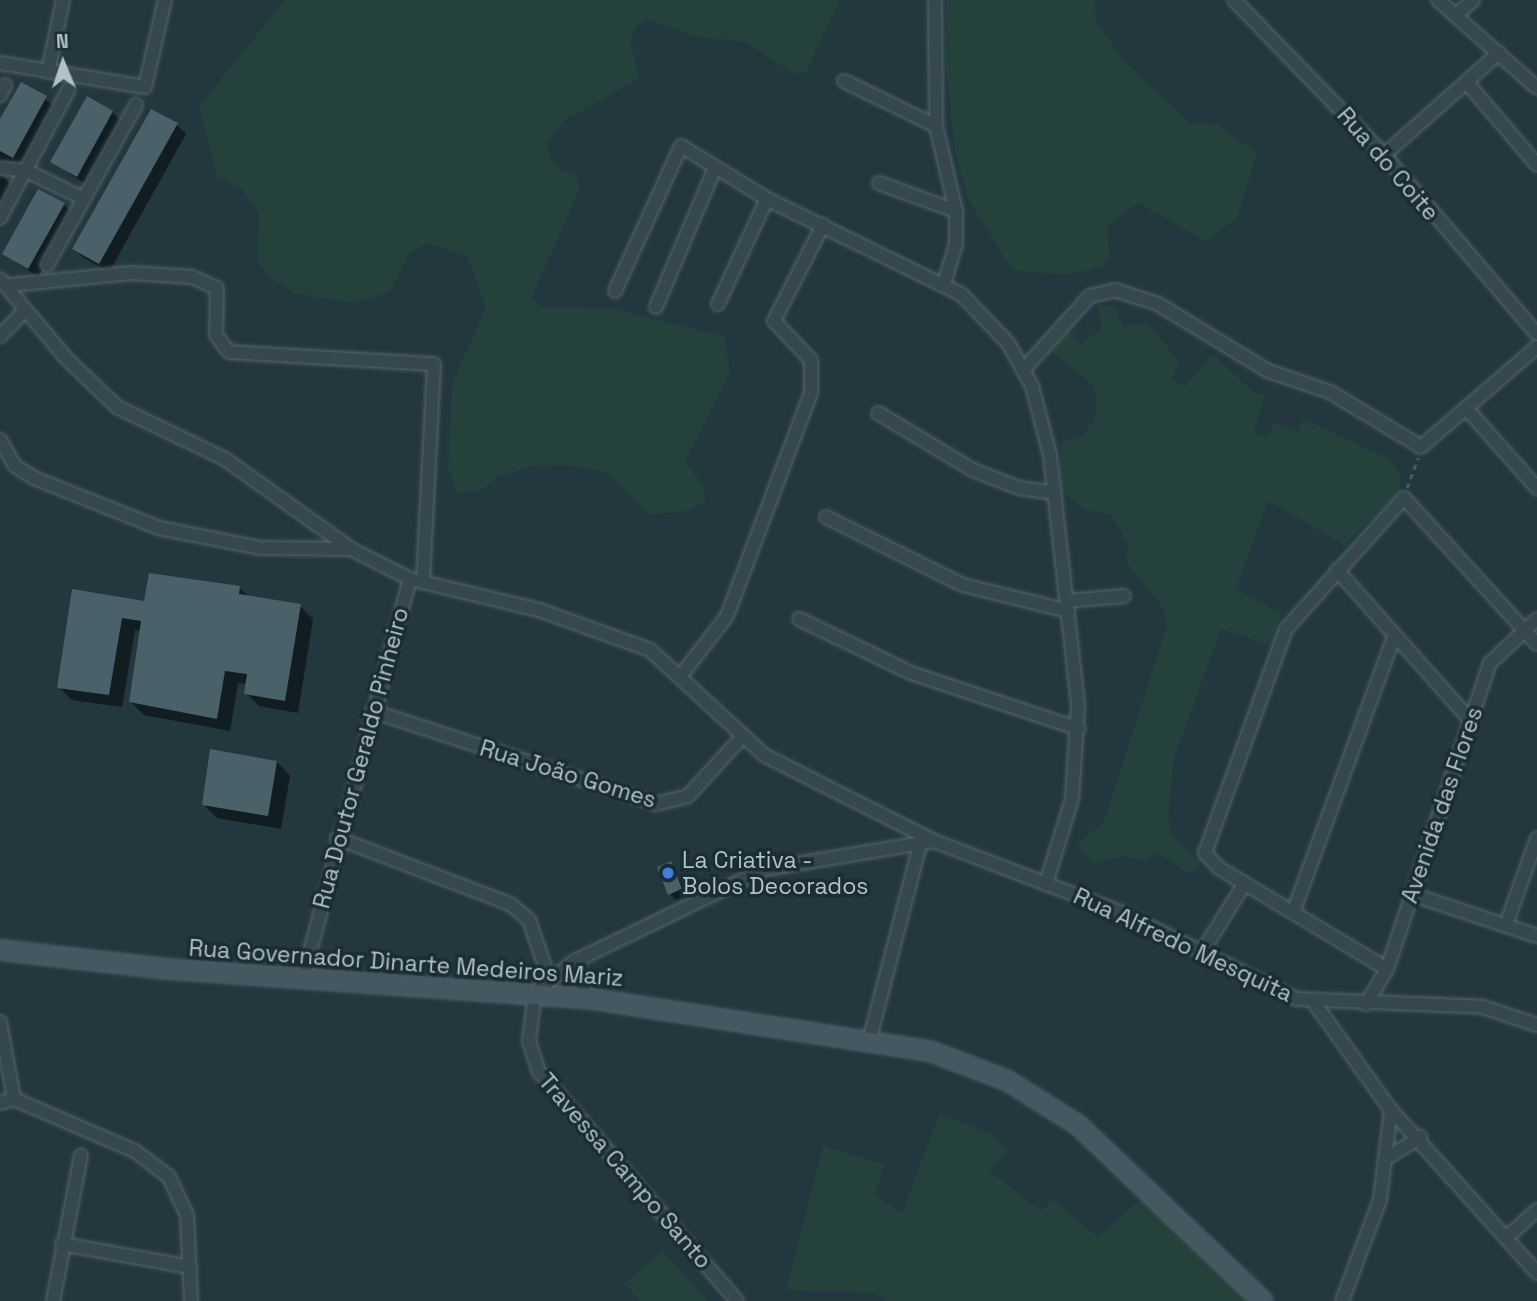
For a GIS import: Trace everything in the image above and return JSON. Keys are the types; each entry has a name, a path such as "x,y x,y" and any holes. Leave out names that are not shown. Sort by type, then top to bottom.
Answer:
{"main road":[{"name":"Rua Governador Dinarte Medeiros Mariz","path":"0,950 303,978 535,992 586,998 870,1038 971,1065 1039,1098 1108,1151 1263,1301"}],"street":[{"path":"48,72 63,0"},
{"path":"0,63 135,88 148,83 165,0"},
{"path":"935,0 936,126 956,211 956,244 944,284"},
{"name":"Rua do Coite","path":"1234,0 1384,155 1537,334"},
{"path":"1438,0 1537,88"},
{"path":"1456,16 1473,0"},
{"path":"1384,155 1468,84 1499,53"},
{"path":"844,81 936,126"},
{"path":"1468,84 1537,165"},
{"path":"0,218 69,89"},
{"path":"47,265 136,105"},
{"path":"615,291 681,146 767,199 944,284 982,311 1024,369 1044,420 1068,606 1079,729 1072,799 1046,884"},
{"path":"0,168 27,171 82,198"},
{"path":"656,307 715,168"},
{"path":"879,183 956,211"},
{"path":"718,304 767,199"},
{"path":"682,674 727,616 811,392 811,360 774,321 823,225"},
{"name":"Rua Doutor Geraldo Pinheiro","path":"6,282 131,274 192,276 217,288 216,335 229,352 434,365 416,580 372,711 337,838 303,978"},
{"name":"Rua Alfredo Mesquita","path":"6,282 25,310 117,407 225,459 351,549 416,580 624,638 682,674 742,737 798,775 934,841 1046,884 1315,1004"},
{"path":"1024,369 1090,296 1115,290 1158,304 1268,371 1330,392 1421,447 1537,347"},
{"path":"0,336 25,310"},
{"path":"1466,408 1537,488"},
{"path":"878,413 973,470 1018,488 1055,493"},
{"path":"0,440 16,466 34,478 159,528 274,550 351,549"},
{"path":"1387,969 1210,861 1205,848 1286,628 1404,498 1537,644"},
{"path":"826,517 963,585 1068,606 1124,596"},
{"path":"1336,570 1470,720"},
{"path":"799,619 911,673 1079,729"},
{"name":"Avenida das Flores","path":"1367,1004 1387,969 1490,663 1537,619"},
{"path":"1294,910 1394,636"},
{"name":"Rua João Gomes","path":"372,711 656,804 688,796 742,737"},
{"path":"337,838 521,911 549,978"},
{"path":"1507,922 1537,838"},
{"path":"535,992 549,978 575,961 765,869 934,841"},
{"path":"870,1038 920,844"},
{"path":"1202,953 1245,883"},
{"path":"1411,894 1507,922 1537,936"},
{"path":"575,961 586,998"},
{"name":"Travessa Campo Santo","path":"535,992 529,1041 539,1072 737,1301"},
{"path":"1315,1004 1483,1007 1537,1025"},
{"path":"1315,1004 1391,1110 1420,1137 1537,1273"},
{"path":"0,1022 14,1099"},
{"path":"0,1103 14,1099 156,1164 181,1197 190,1267 191,1301"},
{"path":"1342,1301 1390,1156 1391,1110"},
{"path":"1390,1156 1420,1137"},
{"path":"53,1301 81,1156"},
{"path":"1506,1238 1537,1210"},
{"path":"62,1244 190,1267"}],"path":[{"path":"1404,498 1421,447"}],"green space":[{"path":"285,0 840,0 805,73 795,74 744,42 696,37 651,20 637,25 630,39 639,79 563,121 546,144 554,166 577,177 580,189 531,298 542,307 610,308 725,337 730,373 685,462 704,487 705,501 691,510 650,515 606,472 572,466 536,465 496,477 481,491 457,493 448,468 452,384 486,307 467,256 427,243 409,254 390,292 352,303 296,294 267,275 257,261 259,214 242,189 217,177 199,106"},
{"path":"947,0 1095,0 1096,21 1122,59 1190,123 1216,124 1257,153 1237,218 1206,241 1138,203 1107,226 1110,256 1103,267 1065,275 1012,270 968,199 955,152 945,59"},
{"path":"1114,305 1123,326 1148,323 1180,362 1172,378 1178,383 1185,387 1213,354 1252,391 1265,395 1254,432 1266,438 1275,422 1298,432 1303,419 1390,459 1400,474 1400,492 1344,545 1268,501 1236,589 1281,613 1271,645 1221,629 1174,758 1168,817 1172,835 1201,863 1192,874 1157,853 1144,861 1124,856 1095,864 1076,845 1104,822 1167,625 1164,609 1125,560 1129,546 1111,514 1085,510 1060,489 1061,443 1083,435 1094,420 1097,398 1092,384 1051,351 1068,329 1081,344 1102,328 1097,306"},
{"path":"939,1114 990,1133 1008,1151 989,1171 1041,1211 1053,1199 1098,1237 1144,1196 1249,1301 886,1301 874,1293 786,1290 823,1146 884,1164 875,1195 902,1213"},
{"path":"662,1251 709,1301 641,1301 624,1284"}],"building":[{"path":"21,82 47,96 13,158 0,151 0,119"},
{"path":"87,96 113,111 77,177 50,162"},
{"path":"151,109 178,123 99,264 72,249"},
{"path":"38,189 65,203 28,269 2,254"},
{"path":"149,573 240,586 239,594 301,604 285,701 244,694 247,674 225,671 217,719 129,702 141,621 122,618 109,695 57,688 72,589 144,601"},
{"path":"210,749 277,761 268,816 202,805"},
{"name":"La Criativa - Bolos Decorados","path":"671,861 682,889 668,895 657,867"}],"place":[{"name":"La Criativa - Bolos Decorados","path":"668,873"}]}
